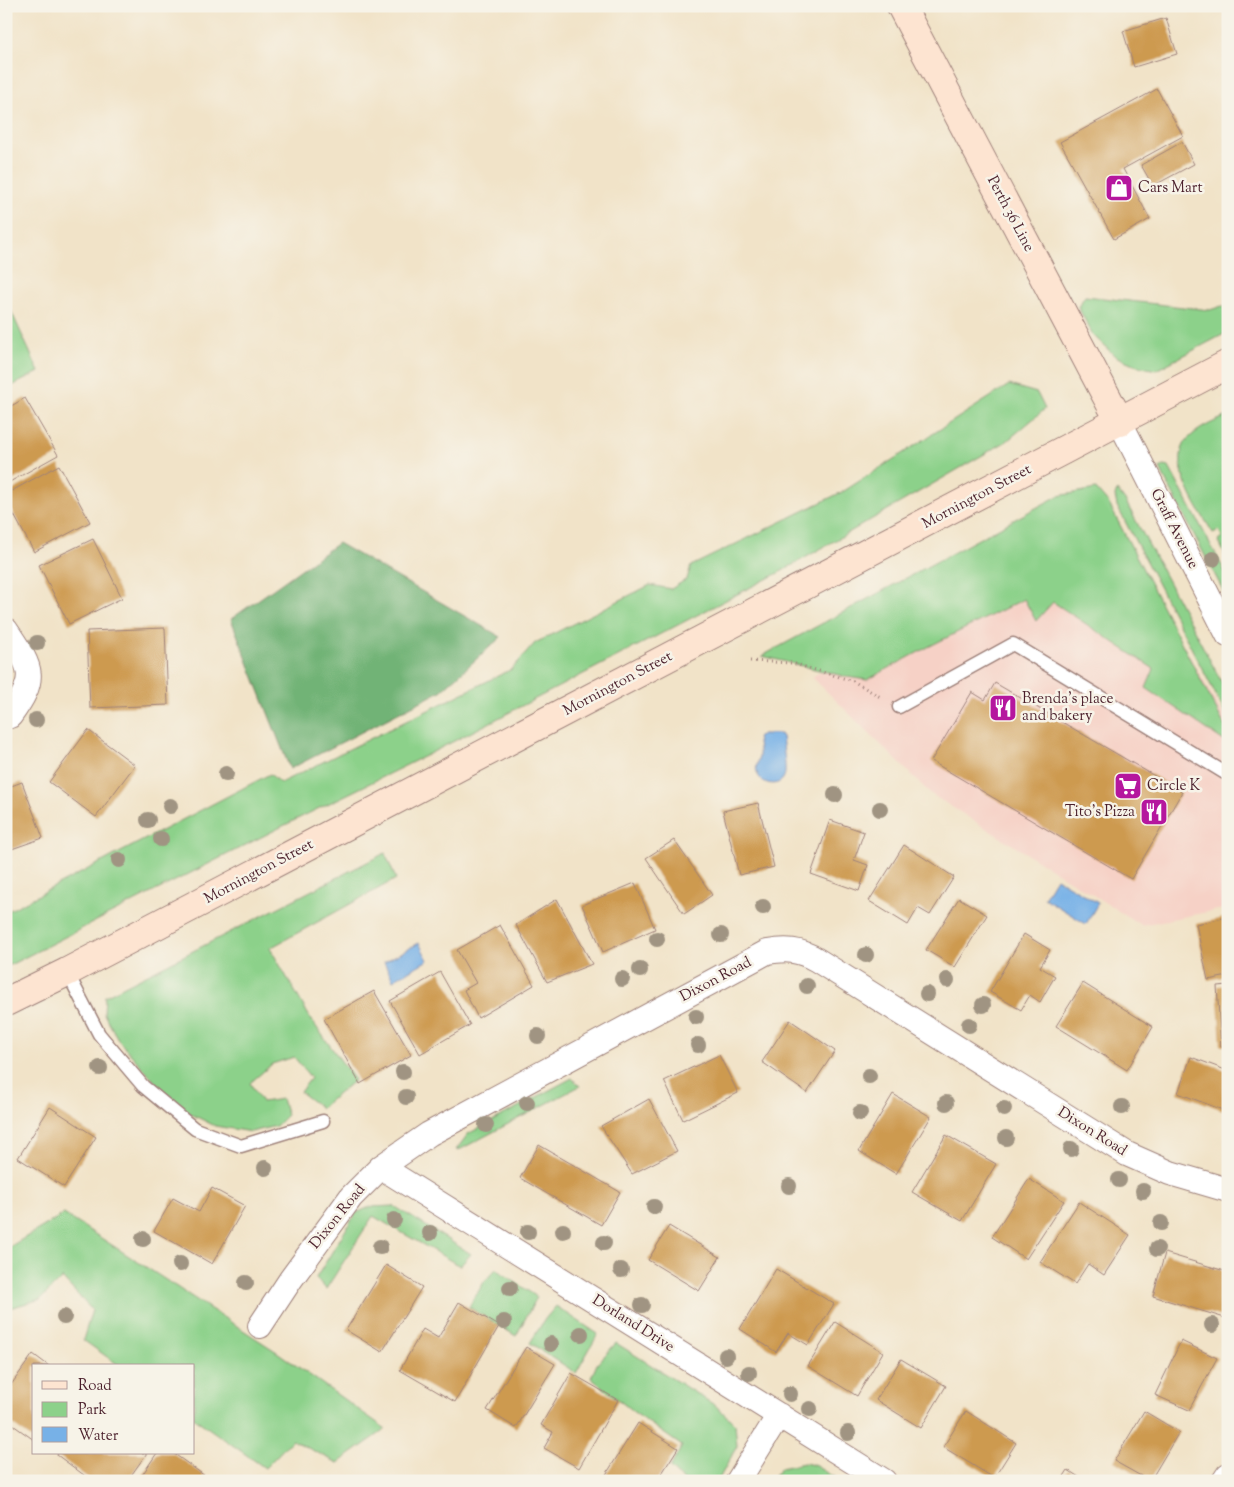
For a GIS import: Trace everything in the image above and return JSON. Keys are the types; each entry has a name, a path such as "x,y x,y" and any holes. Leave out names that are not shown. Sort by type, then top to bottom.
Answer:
{"main road":[{"name":"Perth 36 Line","path":"900,6 1120,422"},
{"name":"Mornington Street","path":"6,1002 67,972 1228,364"}],"street":[{"name":"Graff Avenue","path":"1120,422 1228,635"},
{"path":"6,630 22,655 30,676 25,696 10,716 6,717"},
{"name":"Dixon Road","path":"260,1326 291,1279 346,1204 381,1167 429,1134 767,952 787,949 809,955 1127,1154 1170,1173 1228,1190"},
{"name":"Dorland Drive","path":"381,1167 884,1481"},
{"path":"738,1481 780,1415"},
{"path":"1224,1481 1228,1475"}],"lane":[{"path":"899,707 1013,644 1225,773 1228,772"},
{"path":"67,972 99,1034 143,1086 195,1130 241,1146 323,1121"}],"path":[{"path":"750,661 792,664 853,681 899,707"}],"shaded area":[{"path":"1105,509 1228,723 1228,908 1141,925 931,794 812,677"}],"green space":[{"path":"1085,296 1210,310 1222,306 1228,307 1228,332 1156,370 1138,366 1115,356 1093,335 1078,307"},
{"path":"6,300 39,372 6,389"},
{"path":"1009,385 1037,393 1045,409 1007,441 784,570 431,753 6,967 6,912 270,774 280,783 512,669 535,643 650,585 671,589 687,579 691,566 844,491"},
{"path":"1228,416 1228,561 1218,540 1222,537 1219,530 1213,533 1193,499 1182,471 1181,458 1183,446 1191,436 1213,422"},
{"path":"1163,466 1169,467 1228,577 1228,600 1163,475 1160,468"},
{"path":"1096,489 1109,504 1228,732 1228,741 1224,741 1146,688 1154,669 1053,602 1036,621 1024,599 867,680 847,677 762,656 1058,496"},
{"path":"1117,490 1126,502 1228,694 1228,718 1117,506 1115,496"},
{"path":"338,543 501,637 441,691 290,769 231,619"},
{"path":"385,853 396,879 270,948 312,1021 355,1080 321,1108 300,1092 311,1078 294,1057 272,1064 250,1083 262,1102 282,1099 287,1115 276,1126 251,1132 215,1126 189,1113 170,1099 119,1041 104,1014 105,996"},
{"path":"572,1078 580,1086 456,1150 468,1134"},
{"path":"394,1206 471,1254 460,1266 373,1216 326,1289 316,1278 356,1213 370,1207"},
{"path":"64,1214 277,1352 386,1429 338,1463 292,1440 265,1468 195,1419 195,1364 117,1364 83,1340 92,1310 62,1278 41,1299 6,1309 6,1249"},
{"path":"496,1269 537,1297 516,1336 469,1307 484,1282"},
{"path":"556,1306 598,1334 576,1373 530,1343 545,1319"},
{"path":"616,1343 716,1406 735,1424 737,1446 718,1481 684,1481 670,1468 682,1446 635,1413 591,1378 597,1364"},
{"path":"804,1463 814,1465 840,1481 770,1481 781,1468"}],"water":[{"path":"762,734 780,734 782,737 785,773 780,782 767,783 759,777 756,770 759,755 757,737"},
{"path":"1056,878 1098,903 1086,924 1044,898"},
{"path":"419,943 428,960 393,980 384,962"}],"building":[{"path":"1166,18 1177,54 1134,67 1123,31"},
{"path":"1157,89 1183,136 1123,169 1150,219 1114,239 1060,142"},
{"path":"1182,142 1194,164 1153,186 1141,165"},
{"path":"25,398 58,455 6,484 6,409"},
{"path":"59,465 90,522 34,552 6,500 6,494"},
{"path":"93,539 122,598 69,624 39,565"},
{"path":"165,628 168,705 90,708 87,631"},
{"path":"995,683 1182,792 1131,879 931,761 972,692 985,700"},
{"path":"88,730 135,765 96,817 49,782"},
{"path":"22,782 43,838 6,851 6,788"},
{"path":"758,803 774,867 739,875 723,811"},
{"path":"830,820 864,832 854,860 868,865 859,891 811,874"},
{"path":"674,840 712,895 684,914 646,858"},
{"path":"904,845 954,877 930,915 918,908 908,925 869,901"},
{"path":"635,883 655,929 603,952 582,905"},
{"path":"959,898 987,915 955,967 926,950"},
{"path":"557,899 592,964 547,982 516,925"},
{"path":"1228,917 1228,976 1208,980 1196,924"},
{"path":"500,925 534,985 478,1018 464,990 476,983 457,950"},
{"path":"1024,934 1050,950 1040,967 1055,976 1040,1002 1030,995 1021,1010 990,992"},
{"path":"440,972 470,1025 420,1054 390,1001"},
{"path":"1083,983 1153,1027 1127,1070 1056,1026"},
{"path":"1228,985 1228,1046 1221,1046 1217,986"},
{"path":"374,991 411,1055 360,1084 324,1019"},
{"path":"790,1020 835,1051 807,1093 762,1062"},
{"path":"719,1055 738,1093 683,1120 664,1081"},
{"path":"1191,1057 1228,1071 1228,1112 1178,1093"},
{"path":"893,1094 931,1117 896,1174 859,1151"},
{"path":"649,1099 677,1151 632,1174 601,1126"},
{"path":"50,1107 96,1137 64,1187 18,1158"},
{"path":"946,1135 996,1164 962,1221 912,1192"},
{"path":"539,1145 620,1192 601,1225 520,1178"},
{"path":"1029,1179 1064,1201 1026,1259 992,1237"},
{"path":"212,1188 245,1206 212,1264 154,1231 173,1198 199,1212"},
{"path":"1079,1202 1130,1235 1104,1275 1088,1264 1075,1284 1040,1262"},
{"path":"669,1226 720,1257 699,1291 648,1260"},
{"path":"1165,1253 1228,1272 1228,1319 1153,1296"},
{"path":"386,1265 422,1287 382,1352 346,1330"},
{"path":"776,1269 834,1304 808,1345 788,1333 776,1352 740,1329"},
{"path":"459,1302 499,1326 455,1402 400,1370 423,1329 438,1338"},
{"path":"835,1322 883,1352 857,1396 808,1366"},
{"path":"1181,1341 1217,1358 1189,1410 1155,1395"},
{"path":"526,1347 555,1364 516,1428 487,1410"},
{"path":"33,1354 46,1364 32,1364 32,1439 6,1420 6,1392"},
{"path":"901,1359 946,1386 921,1428 876,1400"},
{"path":"571,1373 618,1400 579,1468 544,1448 553,1432 541,1425"},
{"path":"966,1411 1016,1443 994,1478 943,1447"},
{"path":"1144,1411 1179,1432 1150,1481 1114,1461"},
{"path":"638,1423 678,1448 657,1481 602,1481"},
{"path":"146,1454 127,1481 92,1481 57,1455"},
{"path":"156,1454 174,1454 212,1481 138,1481"},
{"path":"1068,1470 1085,1481 1061,1481"}],"place":[{"name":"Cars Mart","path":"1119,188"},
{"name":"Brenda's place and bakery","path":"1003,708"},
{"name":"Circle K","path":"1128,786"},
{"name":"Tito's Pizza","path":"1154,812"}]}
